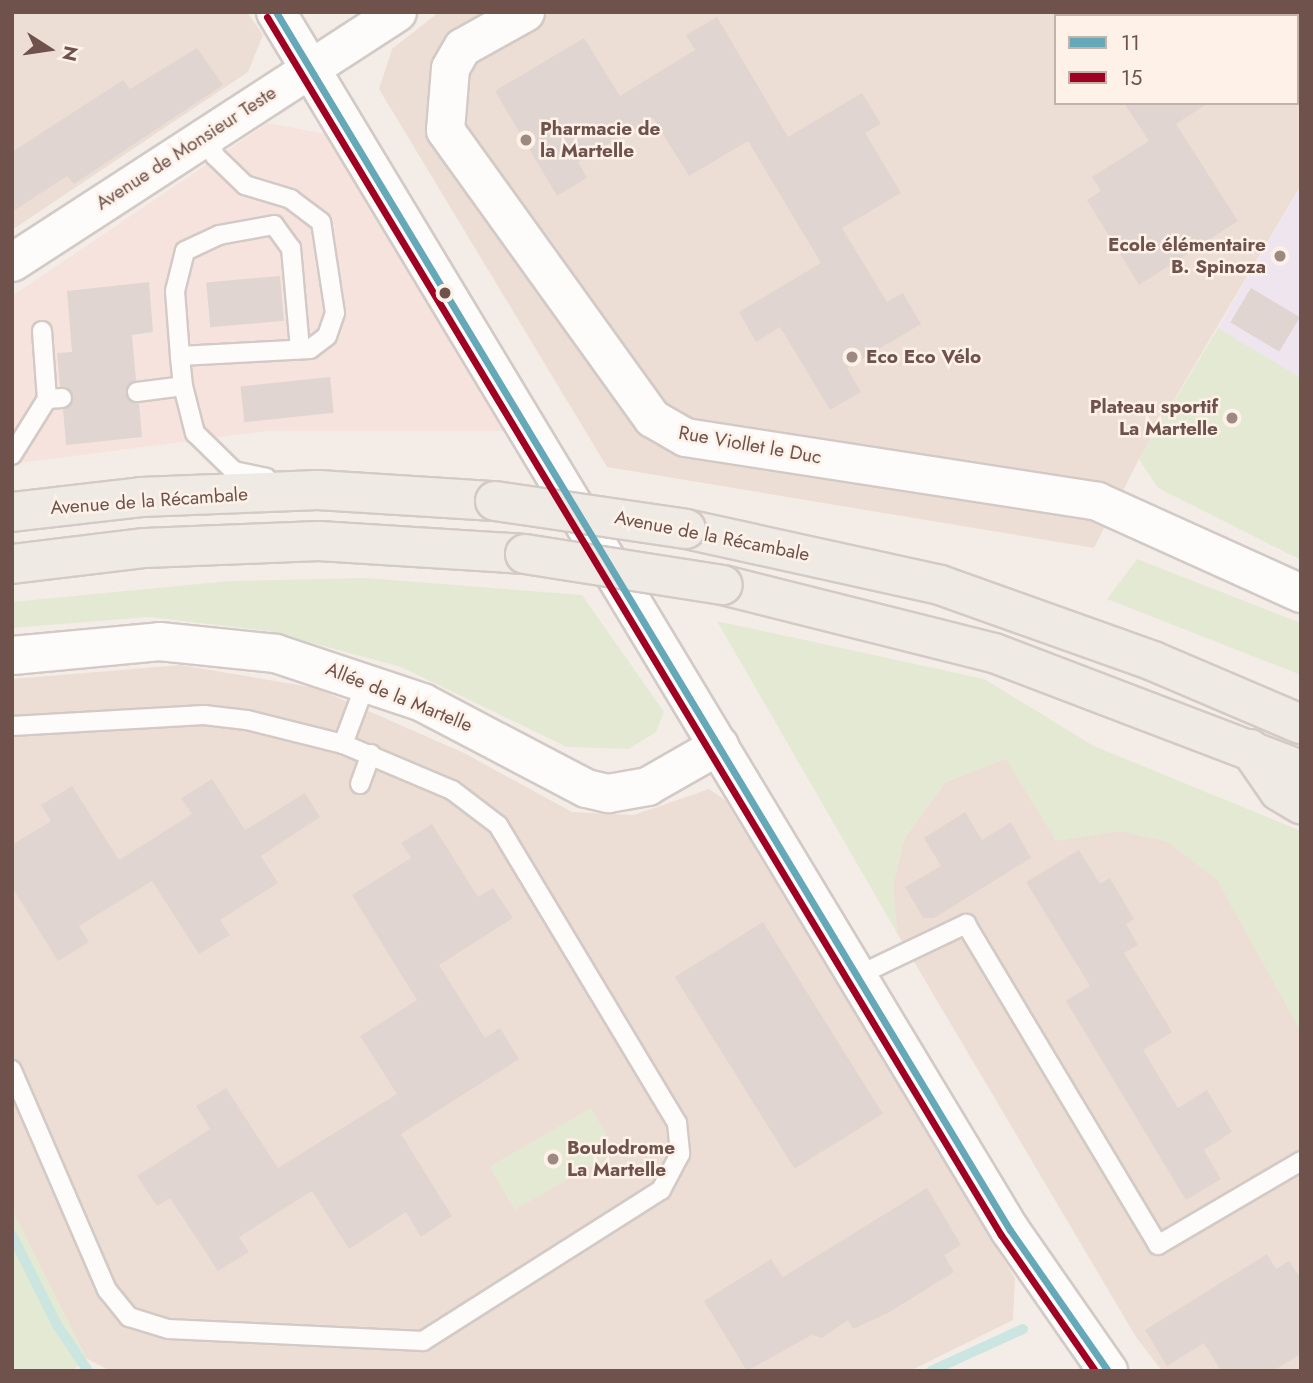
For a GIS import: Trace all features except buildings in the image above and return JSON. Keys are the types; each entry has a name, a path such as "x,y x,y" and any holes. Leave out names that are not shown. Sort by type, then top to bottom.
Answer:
{"main road":[{"name":"Avenue de la Récambale","path":"12,512 141,497 318,490 495,501 686,529 940,585 1153,661 1301,724"},
{"path":"12,564 145,548 320,541 525,554 723,585 994,653 1301,770"},
{"path":"1250,749 1279,791 1301,804"}],"street":[{"path":"276,12 859,975 1010,1230 1108,1371"},
{"name":"Avenue de Monsieur Teste","path":"12,262 397,12"},
{"name":"Rue Viollet le Duc","path":"525,12 462,47 450,68 445,130 652,418 685,437 1097,501 1301,593"},
{"name":"Allée de la Martelle","path":"12,654 194,642 275,653 366,680 608,793 648,786 719,745"}],"lane":[{"path":"180,356 300,349 319,344 333,326 327,236 302,205 245,185 215,156 208,134"},
{"path":"300,349 291,248 274,225 219,235 184,251 175,291 183,386 195,433 234,471 318,490"},
{"path":"12,455 54,399 42,331"},
{"path":"137,392 183,386"},
{"path":"343,744 366,680"},
{"path":"12,726 204,715 343,744 452,790 498,825 677,1123 678,1166 661,1190 423,1341 146,1326 119,1310 107,1290 12,1070"},
{"path":"360,784 371,754"},
{"path":"859,975 966,924 1158,1245 1301,1161"}],"shaded area":[{"path":"12,12 247,12 263,35 248,72 12,230"},
{"path":"439,12 1301,12 1301,185 1139,459 1094,548 607,467 379,89 392,49"},
{"path":"268,123 325,134 503,431 268,431 12,464 12,296"},
{"name":"Ecole élémentaire B. Spinoza","path":"1301,185 1301,378 1218,328"},
{"path":"181,665 316,688 464,753 572,812 634,815 709,789 725,800 1015,1278 1013,1320 910,1371 110,1371 86,1358 12,1210 12,679"},
{"path":"1006,758 1210,856 1301,1016 1301,1371 1162,1371 1136,1337 897,933 893,885 904,839 945,782"}],"green space":[{"name":"Plateau sportif La Martelle","path":"1218,328 1301,378 1301,560 1158,488 1139,459"},
{"path":"1137,559 1301,623 1301,675 1107,599"},
{"path":"365,578 582,595 664,712 656,732 629,749 567,747 401,667 268,631 148,617 12,628 12,602 229,581"},
{"path":"717,621 984,679 1094,746 1301,831 1301,1032 1217,880 1168,842 1120,831 1056,841 1006,759 945,782 904,839 893,885 897,933"},
{"name":"Boulodrome La Martelle","path":"591,1108 616,1151 515,1210 490,1166"},
{"path":"12,1210 86,1358 72,1371 12,1371"}],"waterway":[{"path":"12,1235 57,1325 88,1371"},
{"path":"931,1371 1023,1329"}],"transit line":[{"name":"11","path":"276,12 1010,1230 1108,1371"},
{"name":"15","path":"267,17 1001,1235 1095,1371"}],"place":[{"name":"Pharmacie de la Martelle","path":"526,140"},
{"name":"Ecole élémentaire B. Spinoza","path":"1280,256"},
{"name":"Eco Eco Vélo","path":"852,357"},
{"name":"Plateau sportif La Martelle","path":"1232,418"},
{"name":"Boulodrome La Martelle","path":"553,1159"}]}
